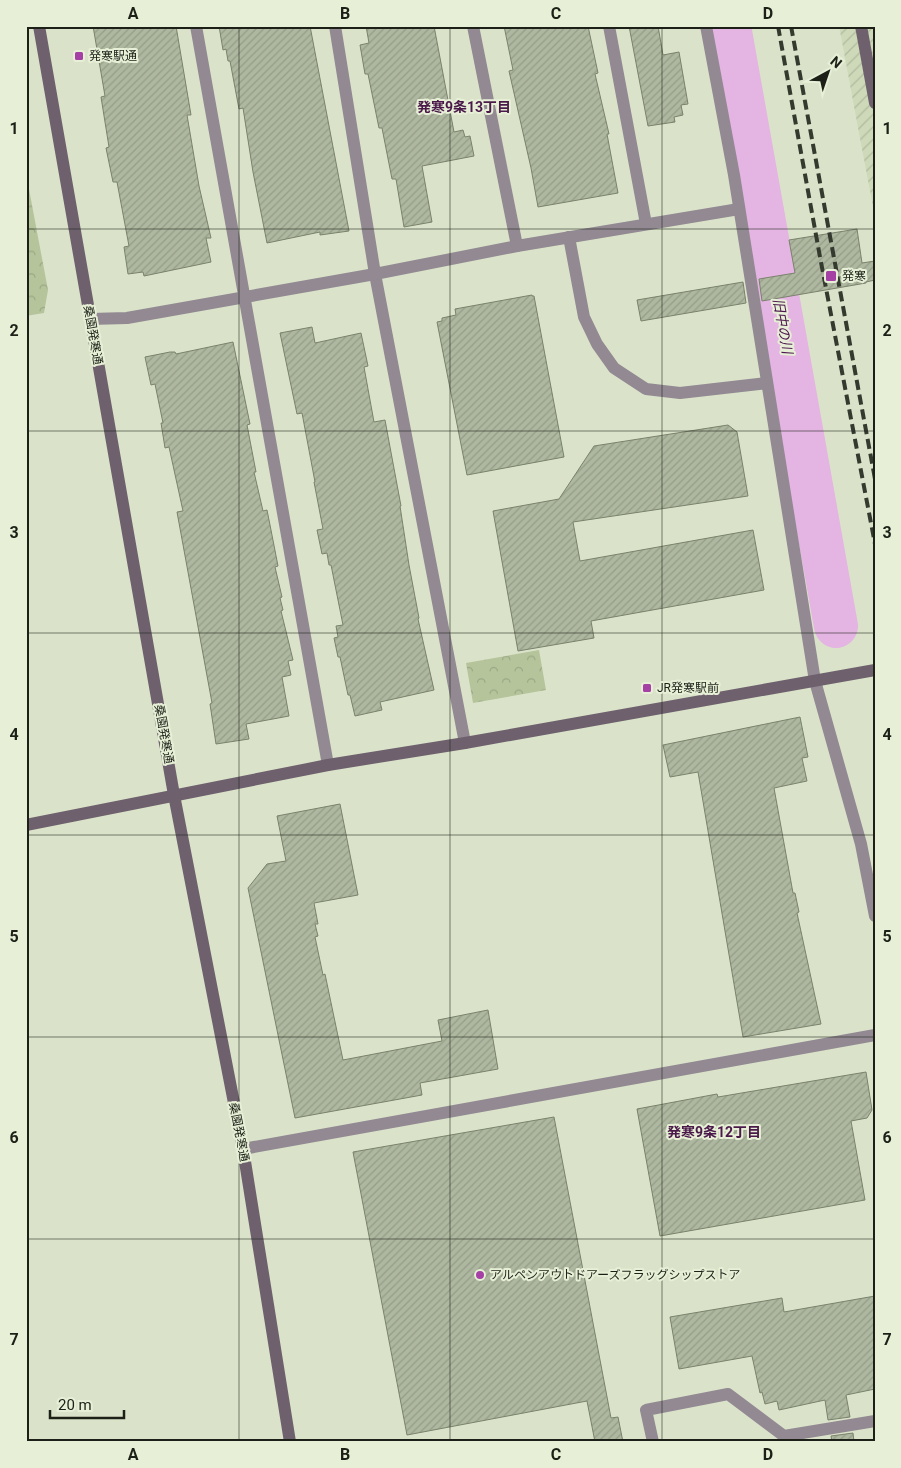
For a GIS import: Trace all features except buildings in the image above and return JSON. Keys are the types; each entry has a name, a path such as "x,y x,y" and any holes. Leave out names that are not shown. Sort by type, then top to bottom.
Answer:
{"street":[{"name":"桑園発寒通","path":"38,26 174,795 243,1149 290,1442"},
{"path":"196,26 243,298 328,765"},
{"path":"335,26 375,274 465,743"},
{"path":"474,26 517,246"},
{"path":"609,26 646,224"},
{"path":"706,26 739,209 815,681 861,844 875,916"},
{"path":"861,26 875,103"},
{"path":"90,319 127,318 375,274 517,246 739,209"},
{"path":"569,237 584,317 597,344 614,368 646,389 680,393 767,383"},
{"path":"26,825 328,765 465,743 875,670"},
{"path":"243,1149 875,1035"},
{"path":"653,1442 646,1410 728,1394 784,1436 875,1420"}],"shaded area":[{"path":"839,26 875,26 875,217 862,149"}],"green space":[{"path":"26,173 48,290 44,313 26,316"},
{"path":"539,650 546,690 473,703 466,663"}],"waterway":[{"name":"旧中の川","path":"729,26 836,626"}],"railway":[{"path":"778,26 875,544"},
{"path":"791,26 875,479"}],"place":[{"name":"発寒駅通","path":"79,56"},
{"name":"発寒","path":"831,276"},
{"name":"JR発寒駅前","path":"647,688"},
{"name":"アルペンアウトドアーズフラッグシップストア","path":"480,1275"}],"district":[{"name":"発寒9条13丁目","path":"464,107"},
{"name":"発寒9条12丁目","path":"714,1132"}]}
